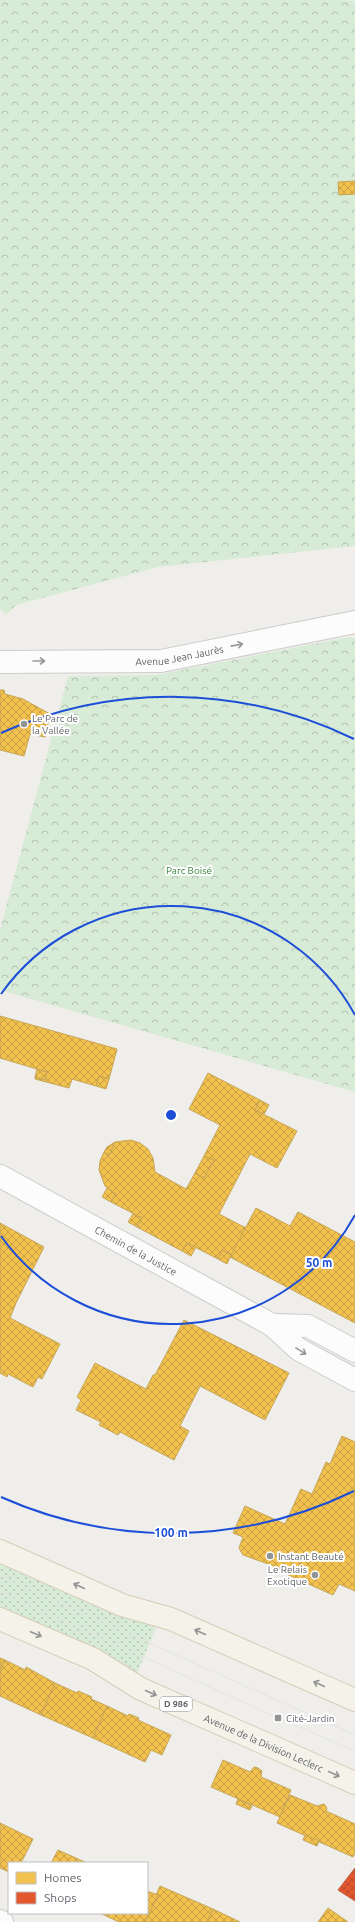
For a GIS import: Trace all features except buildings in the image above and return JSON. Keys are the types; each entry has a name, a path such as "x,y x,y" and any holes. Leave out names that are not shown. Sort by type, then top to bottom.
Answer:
{"main road":[{"path":"0,1551 122,1605 171,1619 355,1700"},
{"name":"Avenue de la Division Leclerc","path":"0,1619 93,1659 141,1689 355,1783"}],"street":[{"name":"Avenue Jean Jaurès","path":"0,662 161,661 355,622"},
{"name":"Chemin de la Justice","path":"0,1176 272,1325 298,1349 355,1380"},
{"name":"Chemin de la Justice","path":"272,1325 308,1326 355,1351"}],"green space":[{"path":"0,0 355,1 355,546 158,567 16,605 6,615 0,608"},
{"name":"Parc Boisé","path":"349,637 355,638 355,1092 0,990 0,930 68,676 157,675"},
{"path":"0,1558 158,1623 136,1676 0,1610"}],"tram line":[{"path":"0,1576 355,1735"},
{"path":"0,1592 278,1718 355,1751"}],"place":[{"name":"Le Parc de la Vallée","path":"24,724"},
{"name":"Instant Beauté","path":"270,1556"},
{"name":"Le Relais Exotique","path":"315,1575"},
{"name":"Cité-Jardin","path":"278,1718"}]}
